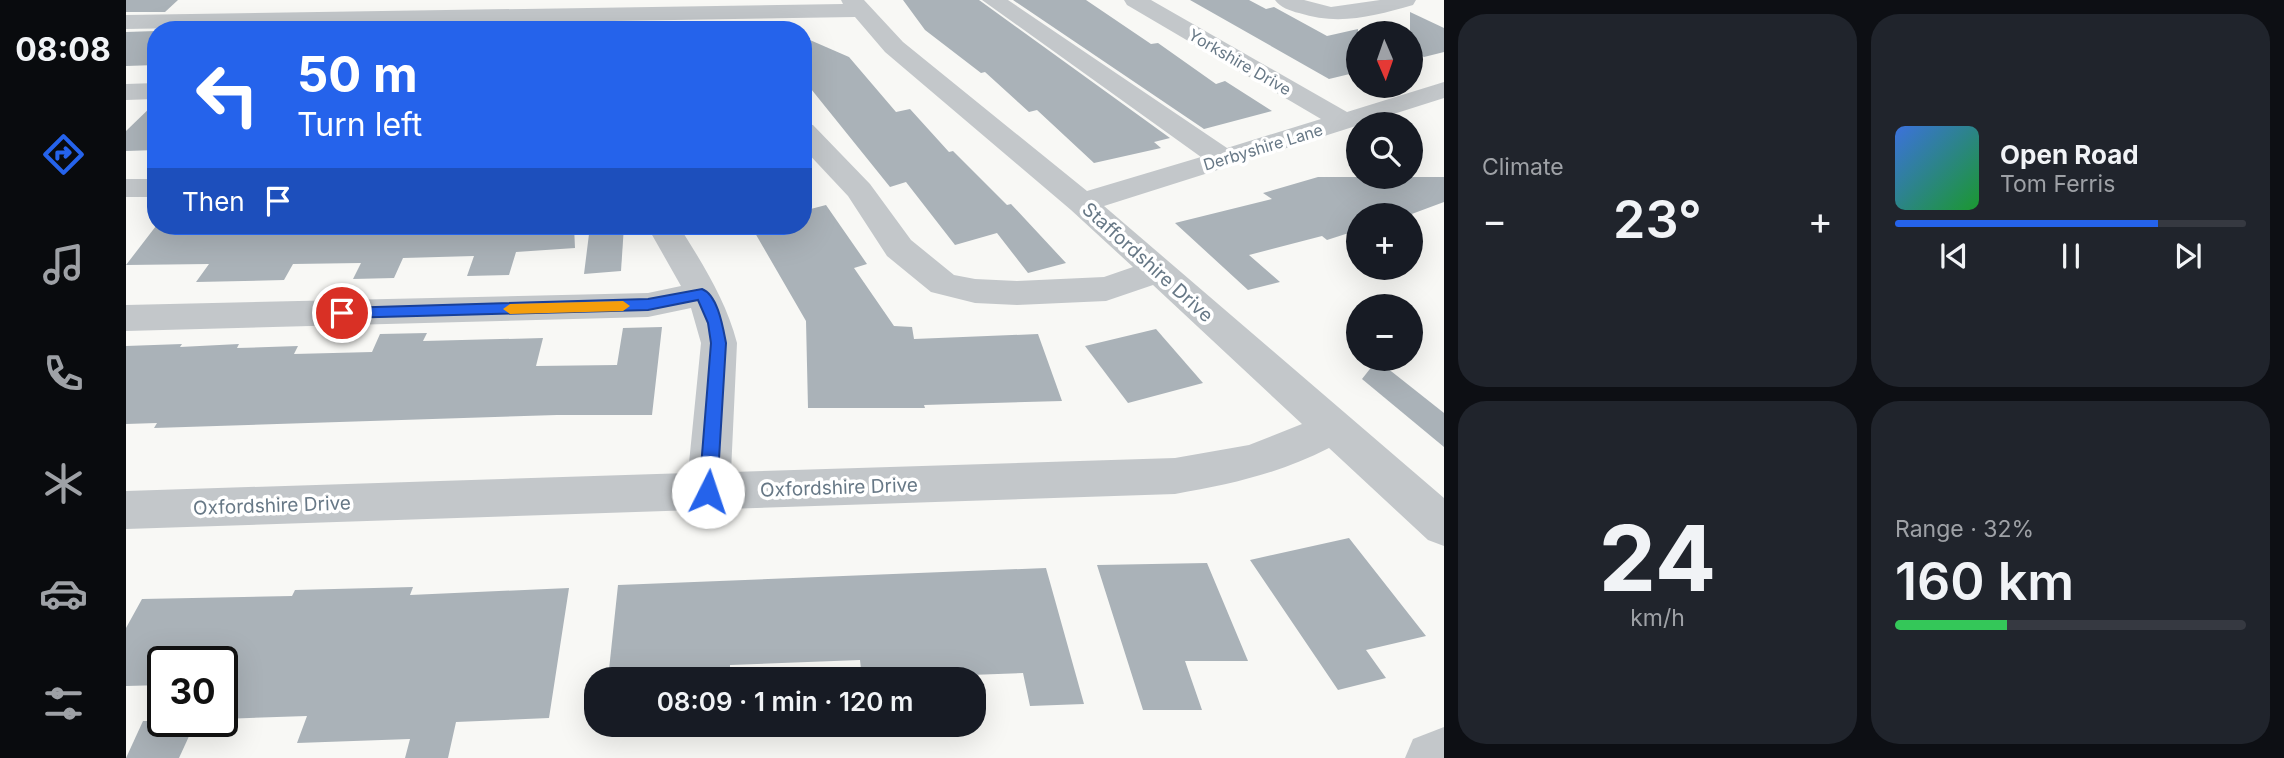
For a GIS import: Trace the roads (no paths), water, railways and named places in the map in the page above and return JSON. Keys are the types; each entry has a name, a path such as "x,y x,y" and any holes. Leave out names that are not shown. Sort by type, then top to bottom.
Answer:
{"street":[{"path":"993,0 1223,159"},
{"name":"Yorkshire Drive","path":"1135,0 1346,122"},
{"path":"1286,0 1307,11 1330,16 1349,15 1405,0"},
{"path":"433,21 855,5"},
{"name":"Staffordshire Drive","path":"855,5 894,47 1082,203 1444,526"},
{"path":"126,22 147,22"},
{"name":"Derbyshire Lane","path":"1377,112 1444,90"},
{"path":"126,92 147,92"},
{"name":"Derbyshire Lane","path":"1082,203 1346,122"},
{"path":"812,140 859,190 899,248 943,284 975,291 1017,293 1106,289 1159,271"},
{"path":"126,188 147,188"},
{"path":"668,235 702,294 715,323 719,343 708,492"},
{"path":"126,318 612,306 648,304 702,294"},
{"name":"Oxfordshire Drive","path":"126,509 1175,476 1249,463 1289,449 1334,427"},
{"path":"1432,758 1444,754"}]}
